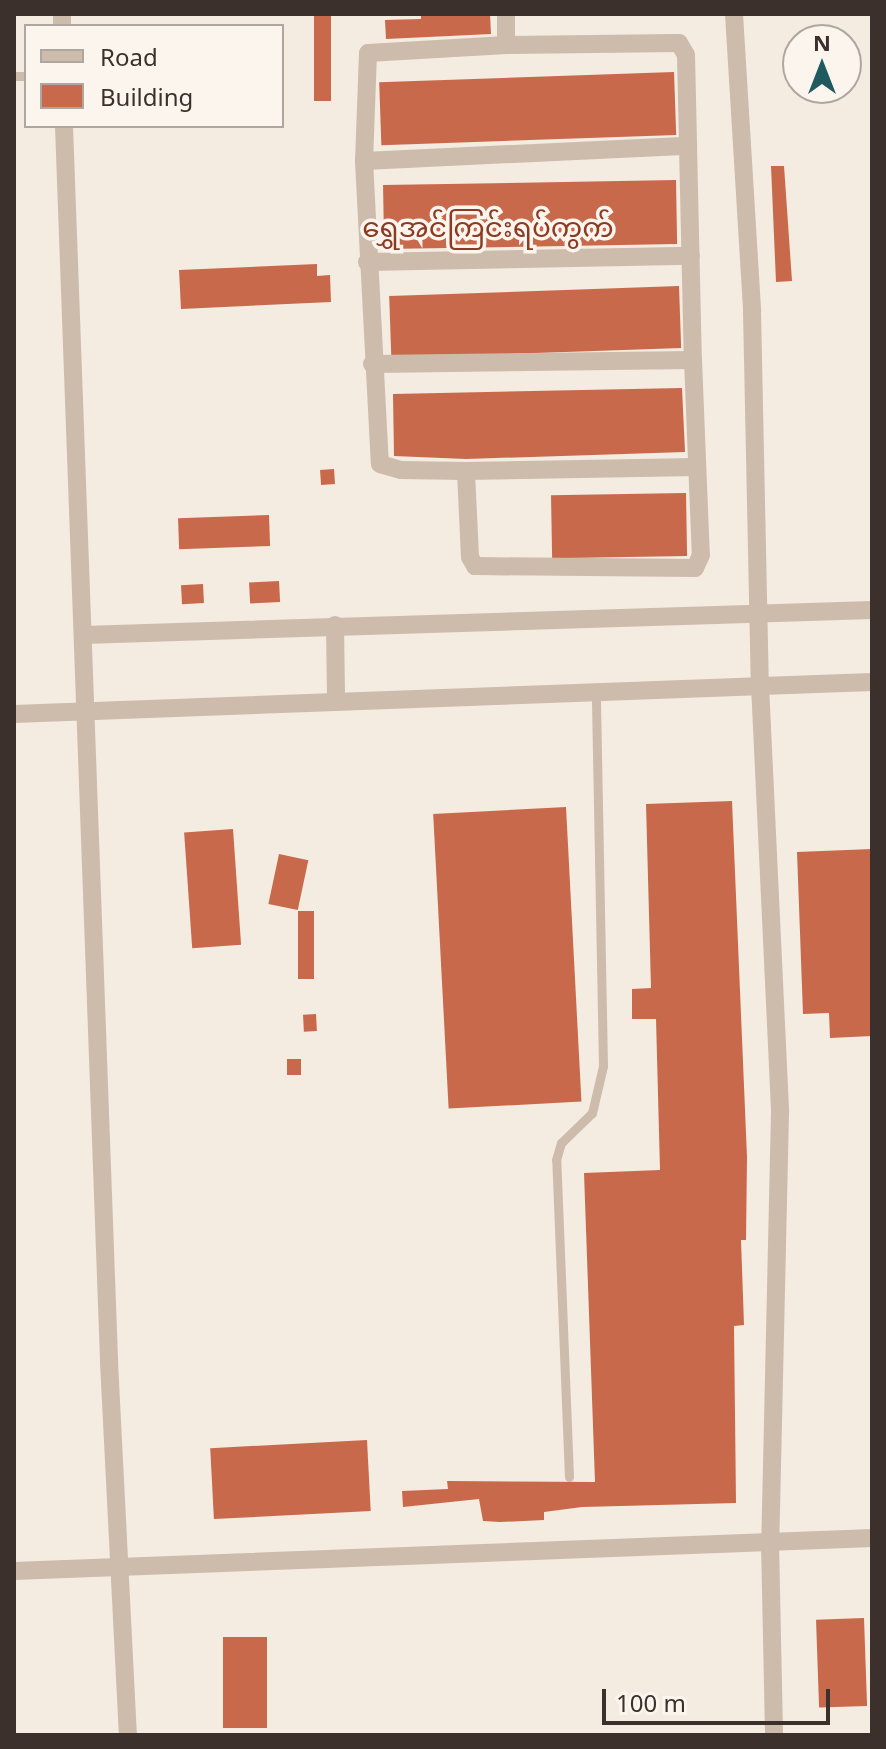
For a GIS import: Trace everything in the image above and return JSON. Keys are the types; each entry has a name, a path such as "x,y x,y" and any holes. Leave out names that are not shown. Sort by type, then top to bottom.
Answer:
{"street":[{"path":"506,14 506,45"},
{"path":"734,14 752,311 760,685 780,1113 770,1542 774,1735"},
{"path":"466,471 470,557 475,566 688,570 701,555 686,55 679,43 506,45 368,53 364,161 372,364 380,464 401,470 466,471 697,467"},
{"path":"64,128 128,1735"},
{"path":"364,161 688,146"},
{"path":"367,262 691,256"},
{"path":"372,364 693,360"},
{"path":"84,635 872,610"},
{"path":"335,625 336,701"},
{"path":"14,714 872,682"},
{"path":"14,1571 872,1538"}],"lane":[{"path":"569,1477 556,1160 561,1143 592,1113 603,1066 596,693"}],"building":[{"path":"314,14 331,14 331,101 314,101"},
{"path":"421,14 490,14 491,34 386,39 385,20 421,19"},
{"path":"674,72 676,135 381,145 379,82"},
{"path":"771,166 784,166 792,281 776,282"},
{"path":"676,180 677,244 384,249 383,185"},
{"path":"317,264 317,276 330,275 331,302 181,309 179,270"},
{"path":"679,286 681,348 391,358 389,296"},
{"path":"682,388 685,452 466,459 394,456 393,394"},
{"path":"334,469 335,484 321,485 320,470"},
{"path":"686,493 687,556 552,558 551,495"},
{"path":"269,515 270,546 179,549 178,518"},
{"path":"279,581 280,602 250,604 249,583"},
{"path":"203,584 204,603 182,604 181,585"},
{"path":"732,801 747,1157 746,1240 741,1240 744,1325 734,1326 736,1503 582,1507 544,1512 544,1520 500,1522 483,1521 479,1499 403,1507 402,1491 448,1489 447,1481 595,1482 584,1173 660,1170 656,1019 632,1019 632,989 651,988 646,804"},
{"path":"566,807 581,1102 449,1109 433,814"},
{"path":"233,829 241,945 192,948 184,832"},
{"path":"872,849 872,1036 830,1038 829,1013 803,1014 797,852"},
{"path":"279,854 308,860 298,910 268,904"},
{"path":"298,911 314,911 314,979 298,979"},
{"path":"316,1014 317,1031 304,1032 303,1015"},
{"path":"287,1059 301,1059 301,1075 287,1075"},
{"path":"367,1440 371,1511 214,1519 210,1448"},
{"path":"864,1618 867,1706 819,1708 816,1620"},
{"path":"223,1637 267,1637 267,1728 223,1728"}],"district":[{"name":"ရွှေအင်ကြင်းရပ်ကွက်","path":"488,226"}]}
